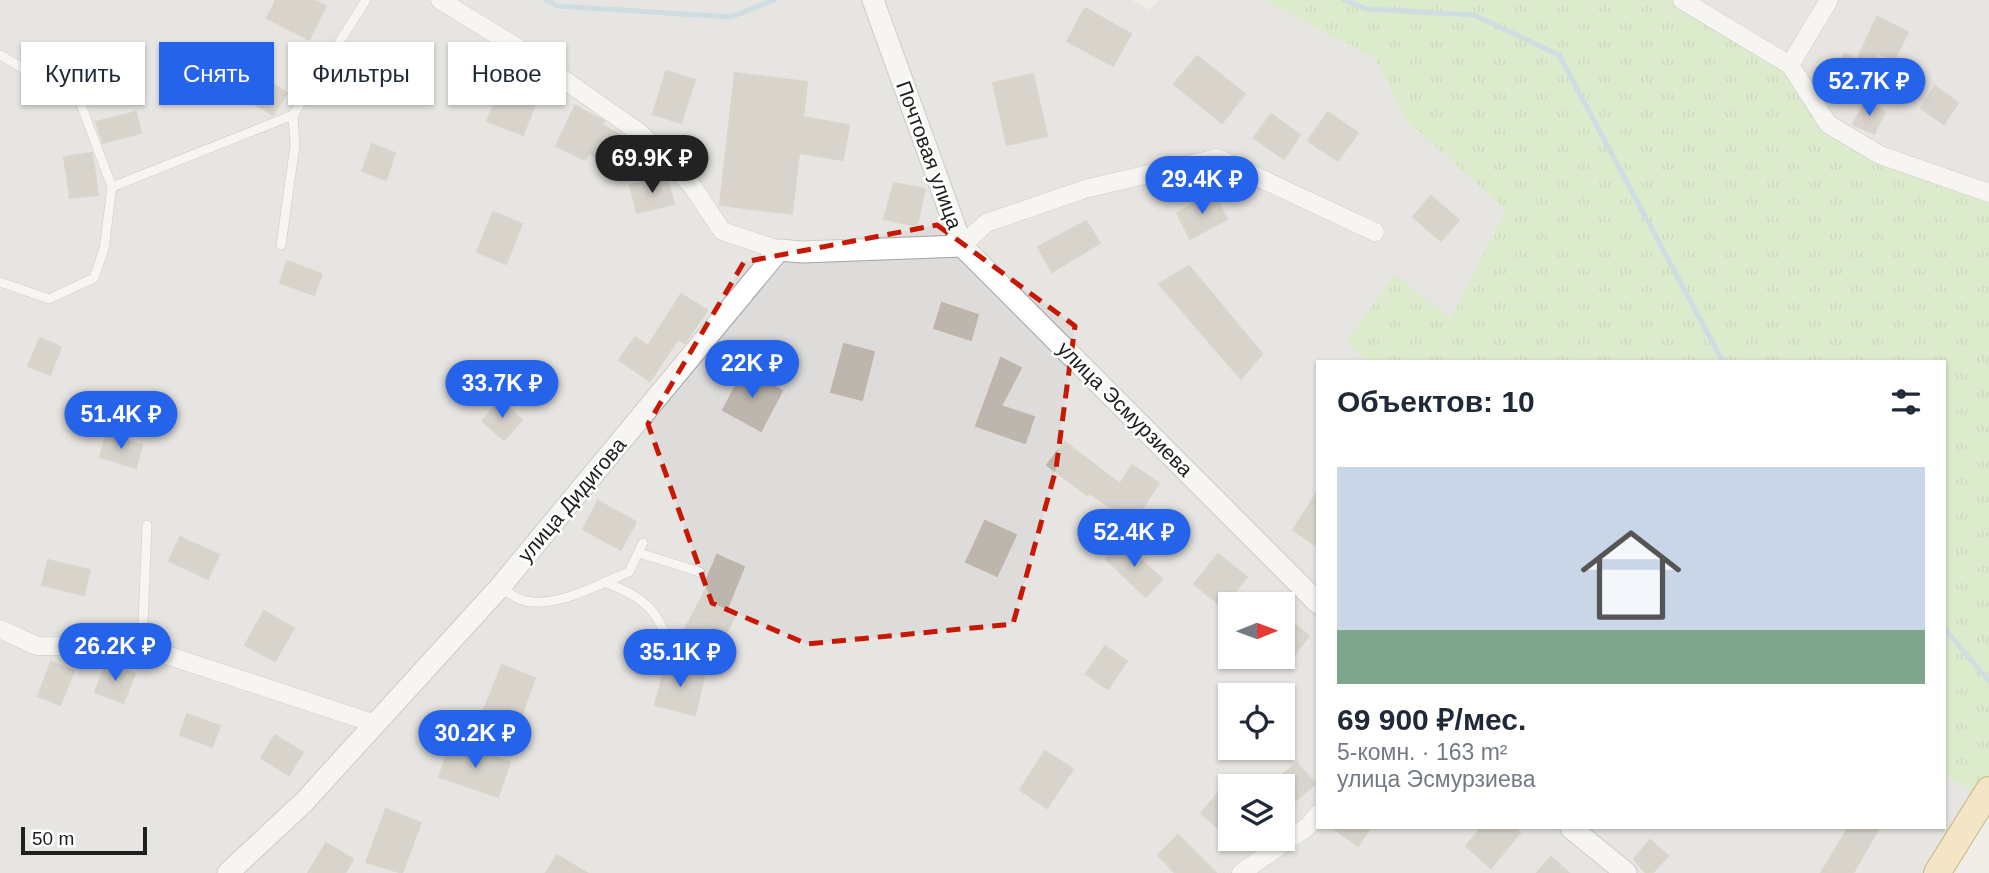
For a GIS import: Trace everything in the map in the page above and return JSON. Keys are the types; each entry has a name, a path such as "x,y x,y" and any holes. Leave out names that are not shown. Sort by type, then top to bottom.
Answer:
{"main road":[{"path":"1937,873 1989,790"}],"street":[{"path":"440,0 526,53 640,133 693,187 722,231 779,250 802,252 962,246"},
{"name":"Почтовая улица","path":"873,0 962,246 986,223 1085,189 1217,158 1375,232"},
{"path":"1682,0 1790,65 1828,124 1881,155 1989,193"},
{"path":"1790,65 1829,0"},
{"name":"улица Эсмурзиева","path":"962,246 1316,601"},
{"name":"улица Дидигова","path":"228,873 304,802 373,723 500,587 779,250"},
{"path":"0,629 37,646 142,646 373,723"},
{"path":"1241,873 1307,827 1316,816"},
{"path":"1572,829 1626,873"}],"lane":[{"path":"112,187 293,115 366,0"},
{"path":"0,55 80,102 112,187 104,249 94,278 49,299 0,282"},
{"path":"281,245 295,145 293,115"},
{"path":"142,646 147,525"},
{"path":"500,587 522,600 541,602 629,572 643,543"},
{"path":"639,553 699,572"},
{"path":"604,582 646,604 661,620 674,656"}],"highlighted area":[{"path":"937,225 1075,326 1056,469 1013,624 807,644 712,603 648,424 744,262"}],"shaded area":[{"path":"0,0 1132,0 1149,10 1159,0 1264,0 1375,58 1405,119 1506,210 1450,319 1347,341 1367,360 1316,360 1316,829 1946,829 1946,775 1983,799 1936,873 0,873"},
{"path":"1682,0 1989,0 1989,193 1880,155"}],"green space":[{"path":"1264,0 1682,0 1790,65 1828,124 1989,193 1989,790 1983,799 1946,775 1946,360 1367,360 1347,341 1395,274 1450,319 1506,210 1405,119 1375,58"}],"building":[{"path":"276,0 313,0 326,6 309,40 267,18"},
{"path":"1085,8 1131,34 1113,66 1067,41"},
{"path":"1877,17 1908,32 1894,61 1878,53 1851,103 1826,90 1845,54 1857,60"},
{"path":"1197,56 1245,94 1222,123 1174,84"},
{"path":"666,71 695,80 681,123 653,114"},
{"path":"735,73 807,82 803,117 849,125 843,160 799,153 792,214 720,205"},
{"path":"1033,74 1047,136 1007,145 993,83"},
{"path":"274,85 287,93 273,115 256,105 274,105"},
{"path":"1935,86 1958,103 1944,124 1921,108"},
{"path":"1865,102 1885,112 1874,134 1853,124"},
{"path":"494,105 534,107 523,135 487,121"},
{"path":"575,106 604,121 602,125 634,143 621,169 589,153 585,160 556,146"},
{"path":"136,112 141,133 103,143 96,122"},
{"path":"1328,112 1358,133 1338,161 1308,141"},
{"path":"1271,114 1300,135 1284,159 1254,138"},
{"path":"372,144 395,153 386,180 362,171"},
{"path":"92,153 98,195 70,198 64,157"},
{"path":"667,177 674,204 637,213 630,185"},
{"path":"894,183 925,189 917,226 884,219"},
{"path":"1213,193 1227,219 1190,239 1177,213"},
{"path":"1431,196 1459,220 1441,241 1413,217"},
{"path":"493,212 522,224 506,264 477,252"},
{"path":"1086,221 1100,243 1052,272 1038,247"},
{"path":"287,261 322,274 314,295 280,283"},
{"path":"1189,266 1262,354 1241,379 1159,284"},
{"path":"681,294 707,310 685,343 678,339 650,381 619,360 635,337 648,346"},
{"path":"942,303 978,315 971,340 934,328"},
{"path":"40,338 61,347 50,375 28,366"},
{"path":"844,344 874,352 862,400 831,392"},
{"path":"1001,358 1021,368 1001,406 1034,417 1025,443 976,426"},
{"path":"744,370 782,391 761,431 723,410"},
{"path":"500,401 522,420 504,440 482,421"},
{"path":"106,435 142,445 136,468 100,457"},
{"path":"1065,442 1120,484 1132,465 1159,483 1133,523 1089,493 1087,495 1047,465"},
{"path":"1316,494 1316,546 1293,530"},
{"path":"598,501 636,522 621,550 583,529"},
{"path":"985,521 1016,535 997,576 966,562"},
{"path":"180,537 219,555 208,579 169,561"},
{"path":"1122,542 1162,579 1146,597 1106,559"},
{"path":"1218,554 1247,577 1235,592 1218,592 1218,603 1194,584"},
{"path":"717,555 744,567 726,611 735,616 719,647 685,629 708,585 705,584"},
{"path":"48,560 90,570 84,595 42,585"},
{"path":"264,611 294,628 275,661 245,645"},
{"path":"1295,625 1309,636 1295,654"},
{"path":"1105,646 1127,661 1108,689 1086,674"},
{"path":"51,662 74,671 60,705 38,696"},
{"path":"107,662 135,674 123,703 95,692"},
{"path":"666,663 705,673 695,715 655,705"},
{"path":"502,665 535,678 518,725 483,712"},
{"path":"187,714 220,726 212,747 180,735"},
{"path":"275,735 303,752 289,775 261,758"},
{"path":"451,742 510,762 498,797 439,777"},
{"path":"1045,751 1073,769 1047,808 1020,790"},
{"path":"1297,763 1315,784 1295,801 1295,774 1284,774"},
{"path":"1218,793 1218,828 1201,813"},
{"path":"386,809 421,823 402,873 366,862"},
{"path":"1334,829 1369,829 1358,846"},
{"path":"1480,829 1515,829 1520,833 1491,868 1466,846"},
{"path":"1847,829 1878,829 1853,873 1821,873"},
{"path":"1178,835 1216,873 1175,873 1158,855"},
{"path":"1650,840 1668,856 1652,873 1646,873 1634,859"},
{"path":"326,843 353,859 345,873 308,873"},
{"path":"557,855 587,873 546,873"},
{"path":"1551,857 1569,873 1537,873"}],"waterway":[{"path":"546,0 557,6 731,17 774,0"},
{"path":"1344,0 1366,9 1474,15 1559,55 1722,360"},
{"path":"1946,630 1989,681"}]}
